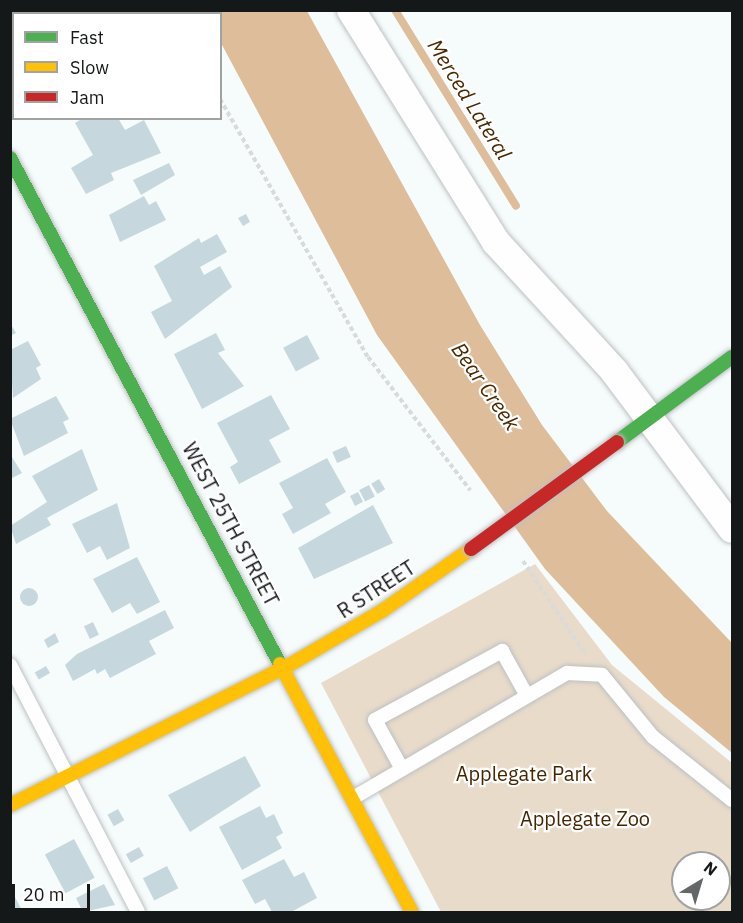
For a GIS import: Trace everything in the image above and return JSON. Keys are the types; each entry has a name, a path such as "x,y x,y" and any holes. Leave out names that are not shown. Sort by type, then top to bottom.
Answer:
{"street":[{"path":"351,10 462,195 496,242 615,371 648,419 732,529"},
{"name":"WEST 25TH STREET","path":"11,160 286,667 412,912"},
{"name":"R STREET","path":"10,805 286,667 382,612 732,357"}],"lane":[{"path":"402,770 375,720 502,651 527,696"},
{"path":"10,665 138,912"},
{"path":"353,798 567,673 602,675 653,737 732,800"}],"path":[{"path":"222,102 368,357 470,490"},
{"path":"523,561 566,630 602,675"}],"green space":[{"name":"Applegate Park","path":"535,564 612,665 732,763 732,912 441,912 321,683"}],"water":[{"name":"Bear Creek","path":"203,11 307,11 480,325 542,425 607,511 732,643 732,753 664,697 545,569 377,335 222,45 222,12"}],"building":[{"path":"10,10 43,10 44,12 12,12 12,34"},
{"path":"80,120 119,120 125,130 144,120 161,153 111,173 114,180 86,194 71,168 93,155 75,123"},
{"path":"169,163 175,175 141,195 133,180"},
{"path":"144,196 149,205 156,201 166,220 120,242 109,215"},
{"path":"246,214 250,222 243,226 238,218"},
{"path":"217,234 227,252 200,267 204,275 220,266 232,287 165,339 151,312 172,301 154,266 199,238 201,243"},
{"path":"10,323 16,333 10,336"},
{"path":"216,333 225,350 218,353 244,386 202,409 174,354"},
{"path":"307,335 320,359 296,372 283,348"},
{"path":"28,341 41,365 36,368 41,379 13,398 10,350"},
{"path":"271,395 290,429 269,440 281,462 239,484 230,467 238,462 217,423"},
{"path":"56,396 69,419 63,422 68,433 24,456 10,419"},
{"path":"346,446 351,457 337,463 332,452"},
{"path":"82,449 98,490 47,518 51,525 16,544 10,526 47,502 32,476"},
{"path":"10,454 22,473 10,479"},
{"path":"327,458 346,492 325,504 331,513 293,534 282,514 293,508 279,483"},
{"path":"379,479 385,489 377,494 371,484"},
{"path":"369,485 375,497 365,502 359,490"},
{"path":"358,492 363,502 355,506 350,496"},
{"path":"117,503 130,548 107,560 100,546 87,553 72,524"},
{"path":"373,505 393,543 314,579 298,548"},
{"path":"137,557 160,602 137,614 130,603 112,613 93,579"},
{"path":"25,588 33,588 38,593 36,604 25,606 20,601 20,593"},
{"path":"165,610 174,628 149,641 156,654 110,678 105,669 97,674 95,669 73,681 65,665 77,654"},
{"path":"93,622 99,635 90,639 84,626"},
{"path":"55,633 59,642 48,648 44,640"},
{"path":"46,666 50,673 39,679 35,672"},
{"path":"245,756 261,786 190,832 168,795"},
{"path":"260,806 266,818 274,814 283,833 276,837 282,848 242,870 219,827"},
{"path":"118,809 124,820 114,826 108,815"},
{"path":"74,839 95,878 66,893 45,854"},
{"path":"139,847 144,856 131,863 126,854"},
{"path":"284,859 294,877 304,872 317,898 291,912 272,912 265,899 255,904 242,880"},
{"path":"167,866 178,888 154,901 143,878"},
{"path":"104,884 115,905 83,912 76,898"},
{"path":"10,888 23,912 10,912"}],"waterway":[{"name":"Merced Lateral","path":"395,10 516,206"}],"traffic: fast":[{"path":"10,158 280,664"},
{"path":"617,442 732,357"}],"traffic: slow":[{"path":"10,805 286,667 382,611 471,549"},
{"path":"280,664 412,912"}],"traffic: jam":[{"path":"471,549 617,442"}],"park label":[{"name":"Applegate Zoo","path":"585,818"}]}
